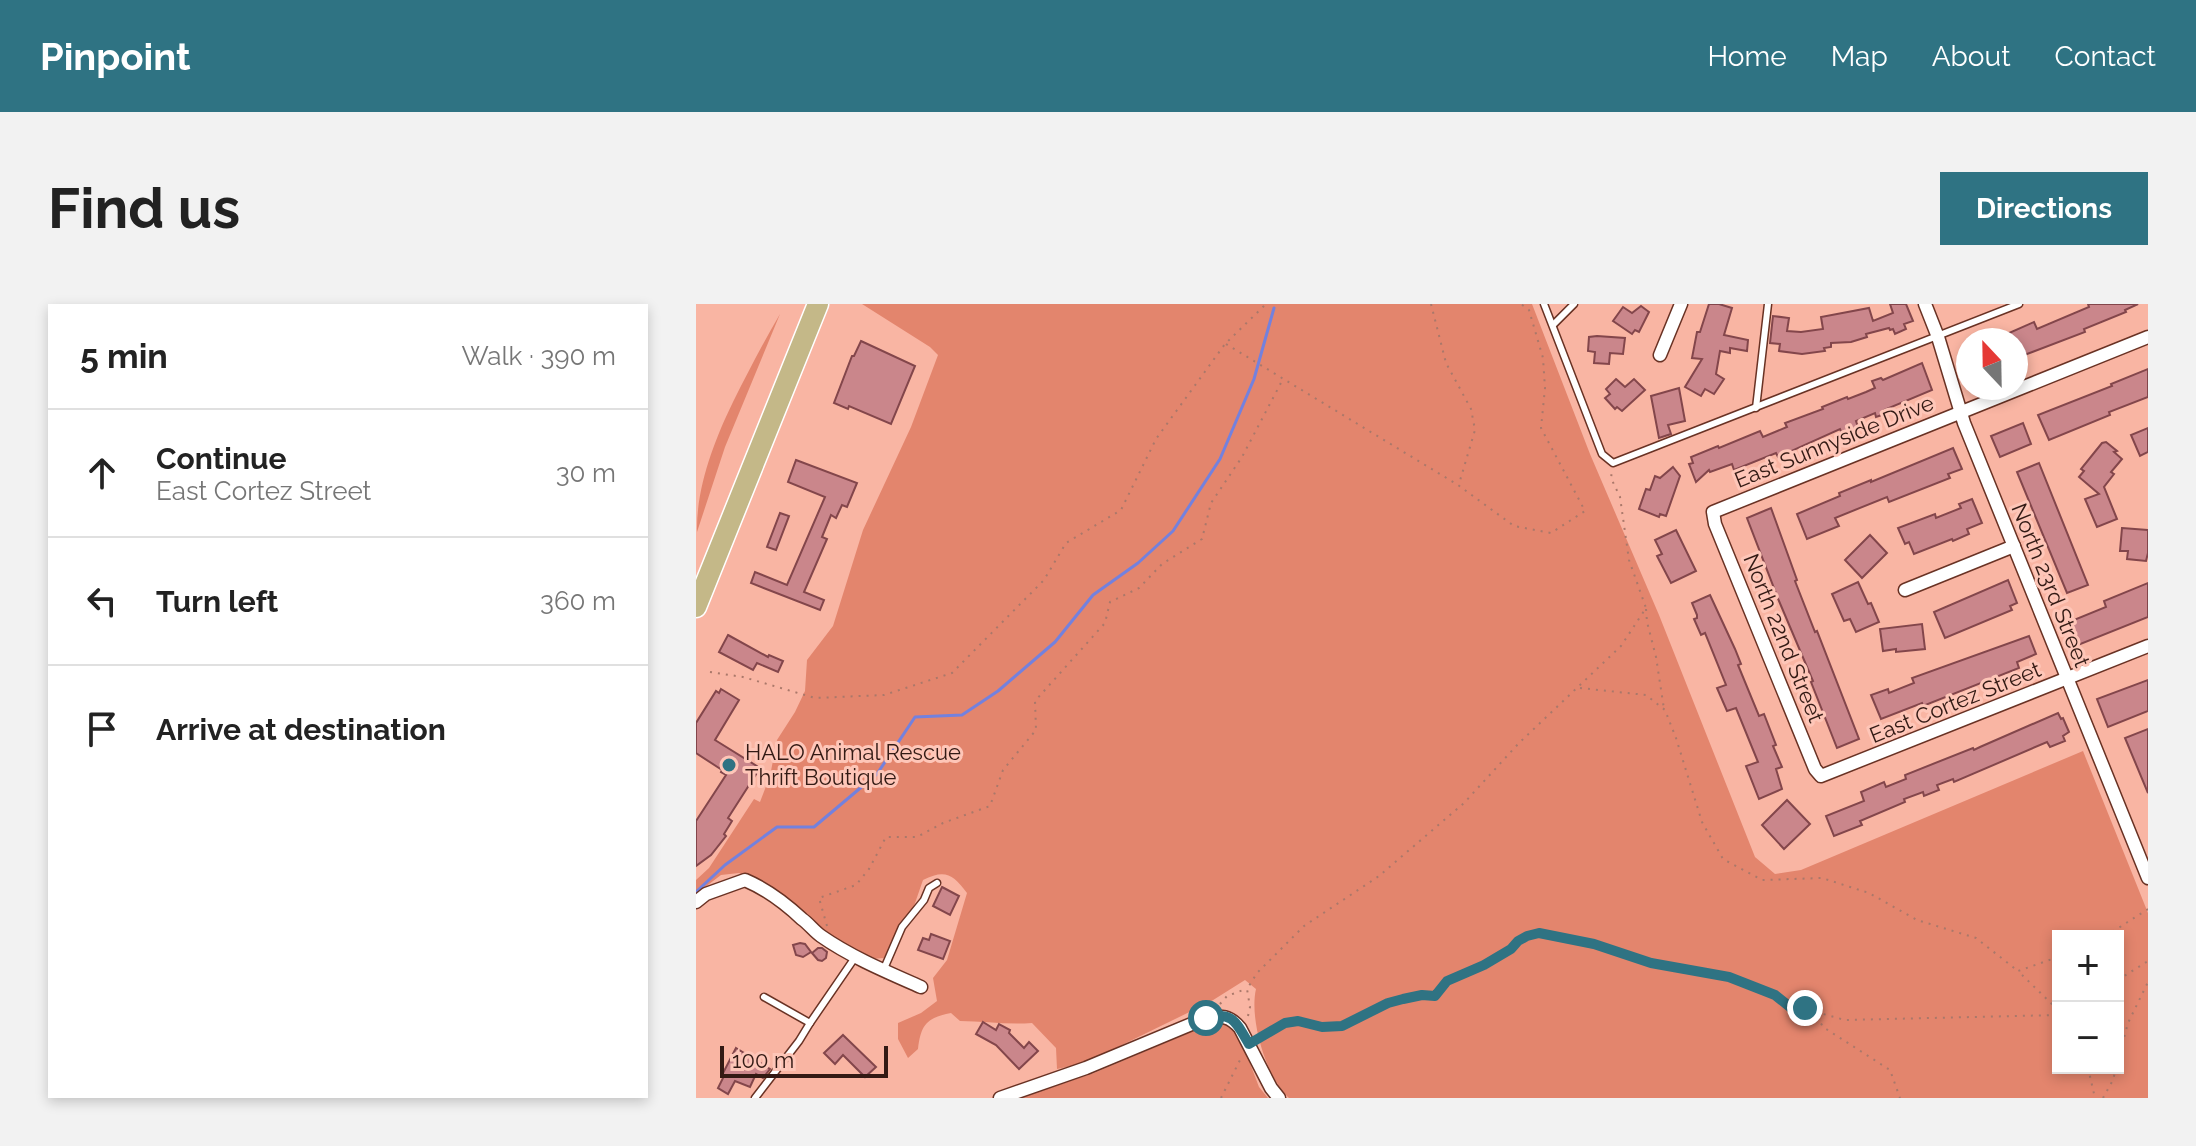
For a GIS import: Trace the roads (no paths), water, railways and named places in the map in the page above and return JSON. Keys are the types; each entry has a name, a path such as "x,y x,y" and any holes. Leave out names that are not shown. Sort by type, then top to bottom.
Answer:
{"main road":[{"path":"696,607 818,304"}],"street":[{"path":"1660,355 1681,304"},
{"name":"North 23rd Street","path":"1925,304 1960,413 2148,878"},
{"name":"East Sunnyside Drive","path":"1713,512 2148,337"},
{"name":"North 22nd Street","path":"1713,512 1715,524 1815,769 1821,776"},
{"path":"1905,590 2014,546"},
{"name":"East Cortez Street","path":"1821,776 2148,646"},
{"path":"696,902 706,894 745,880 789,908 817,934 883,971 921,987"},
{"path":"1000,1098 1086,1068 1219,1015 1234,1020 1279,1098"}],"lane":[{"path":"1544,304 1602,454 1613,463 2019,304"},
{"path":"1553,325 1574,304"},
{"path":"1756,408 1768,304"},
{"path":"883,971 902,927 924,900 929,888 937,883"},
{"path":"755,1098 799,1041 856,956"},
{"path":"764,997 810,1023"}],"waterway":[{"path":"696,892 725,865 777,827 814,827 877,774 915,717 962,715 998,691 1055,642 1093,595 1138,563 1173,531 1220,459 1254,379 1274,308"}],"place":[{"name":"HALO Animal Rescue Thrift Boutique","path":"729,765"}]}
